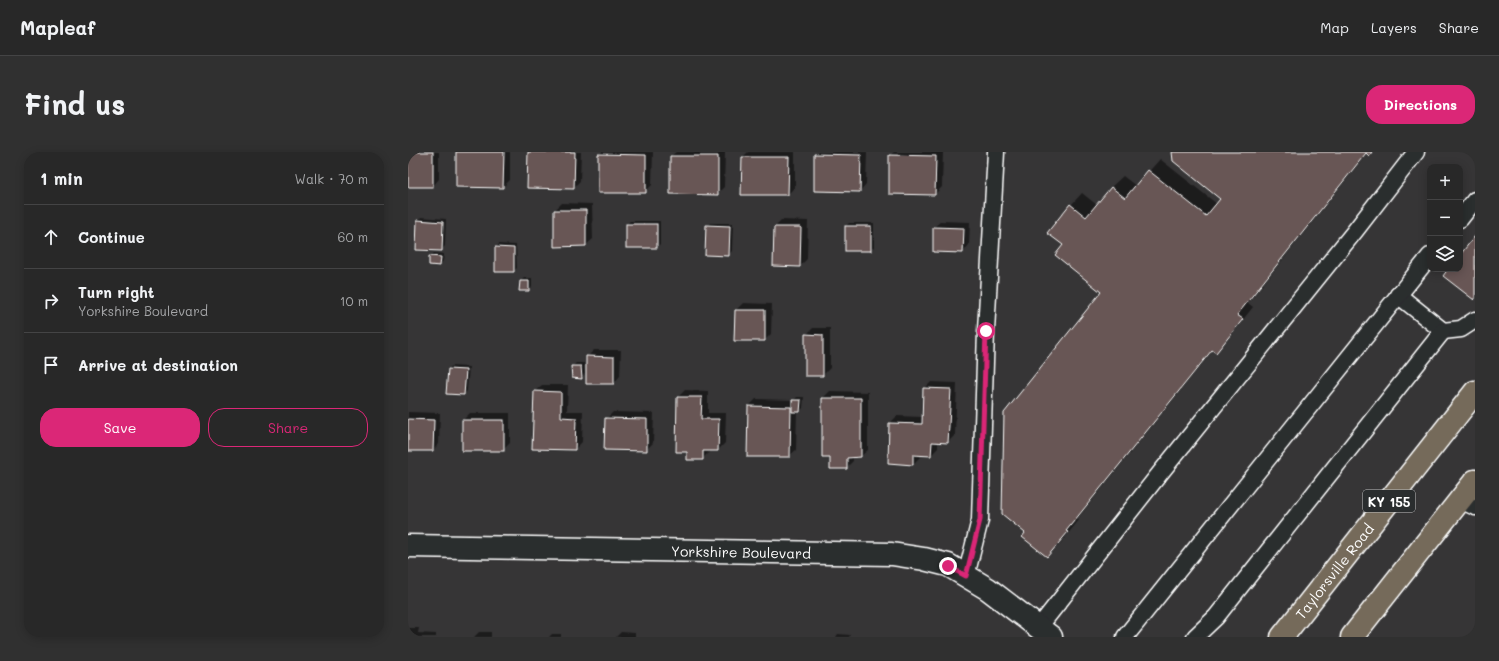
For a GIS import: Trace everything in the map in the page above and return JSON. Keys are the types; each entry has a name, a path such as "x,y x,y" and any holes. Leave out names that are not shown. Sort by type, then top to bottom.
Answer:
{"main road":[{"name":"Taylorsville Road","path":"1282,637 1475,392"},
{"path":"1352,637 1467,504 1475,481"}],"street":[{"name":"Yorkshire Boulevard","path":"408,546 892,554 924,559 948,566 988,589 1045,632"}],"lane":[{"path":"966,576 980,520 986,331 996,152"},
{"path":"1045,632 1161,472 1355,231 1416,152"},
{"path":"1463,215 1475,200"},
{"path":"1125,637 1427,260"},
{"path":"1398,295 1443,331 1461,329 1475,320"},
{"path":"1195,637 1216,617 1443,331"}],"building":[{"path":"408,152 433,152 433,187 408,187"},
{"path":"456,152 504,152 503,188 456,187"},
{"path":"528,152 575,152 574,189 527,188"},
{"path":"1172,152 1372,152 1369,156 1366,153 1237,315 1243,319 1216,353 1212,350 1066,531 1068,532 1047,557 1022,537 1025,533 1002,514 1004,413 1101,292 1055,255 1063,245 1047,233 1070,204 1086,217 1111,187 1125,198 1148,170 1206,216 1220,199 1173,161"},
{"path":"598,154 646,155 646,193 598,193"},
{"path":"814,154 861,155 860,192 814,191"},
{"path":"889,155 936,156 935,195 889,194"},
{"path":"670,156 718,156 718,195 670,194"},
{"path":"742,157 789,157 788,195 741,195"},
{"path":"554,210 586,210 586,246 554,247"},
{"path":"417,220 443,222 442,251 416,250"},
{"path":"626,224 657,224 657,248 626,248"},
{"path":"706,225 730,226 729,256 705,255"},
{"path":"845,226 871,226 871,251 845,251"},
{"path":"774,227 801,227 800,267 773,266"},
{"path":"933,227 964,228 963,253 933,252"},
{"path":"1475,236 1474,300 1443,276 1446,272 1463,272 1463,251"},
{"path":"495,247 514,248 514,272 495,272"},
{"path":"429,256 441,257 440,266 429,265"},
{"path":"520,281 529,281 529,291 519,291"},
{"path":"735,310 765,310 765,341 734,341"},
{"path":"805,334 823,335 823,376 805,376"},
{"path":"586,356 614,357 614,384 586,384"},
{"path":"571,366 581,366 582,379 572,378"},
{"path":"448,369 466,370 464,395 446,394"},
{"path":"923,388 951,389 948,443 932,442 931,456 913,455 913,465 888,463 889,423 922,424"},
{"path":"534,391 561,392 561,417 576,418 575,450 532,449"},
{"path":"677,397 702,397 701,419 719,419 718,451 703,451 703,460 687,460 687,452 676,452"},
{"path":"822,398 861,398 861,457 847,458 847,469 830,469 830,458 822,458"},
{"path":"792,400 801,400 800,412 792,412"},
{"path":"748,406 791,407 790,457 747,457"},
{"path":"605,418 647,419 647,451 604,450"},
{"path":"408,419 434,420 433,451 408,451"},
{"path":"462,420 504,420 504,451 462,451"}],"route":[{"path":"948,566 966,576 980,520 986,331"}]}
